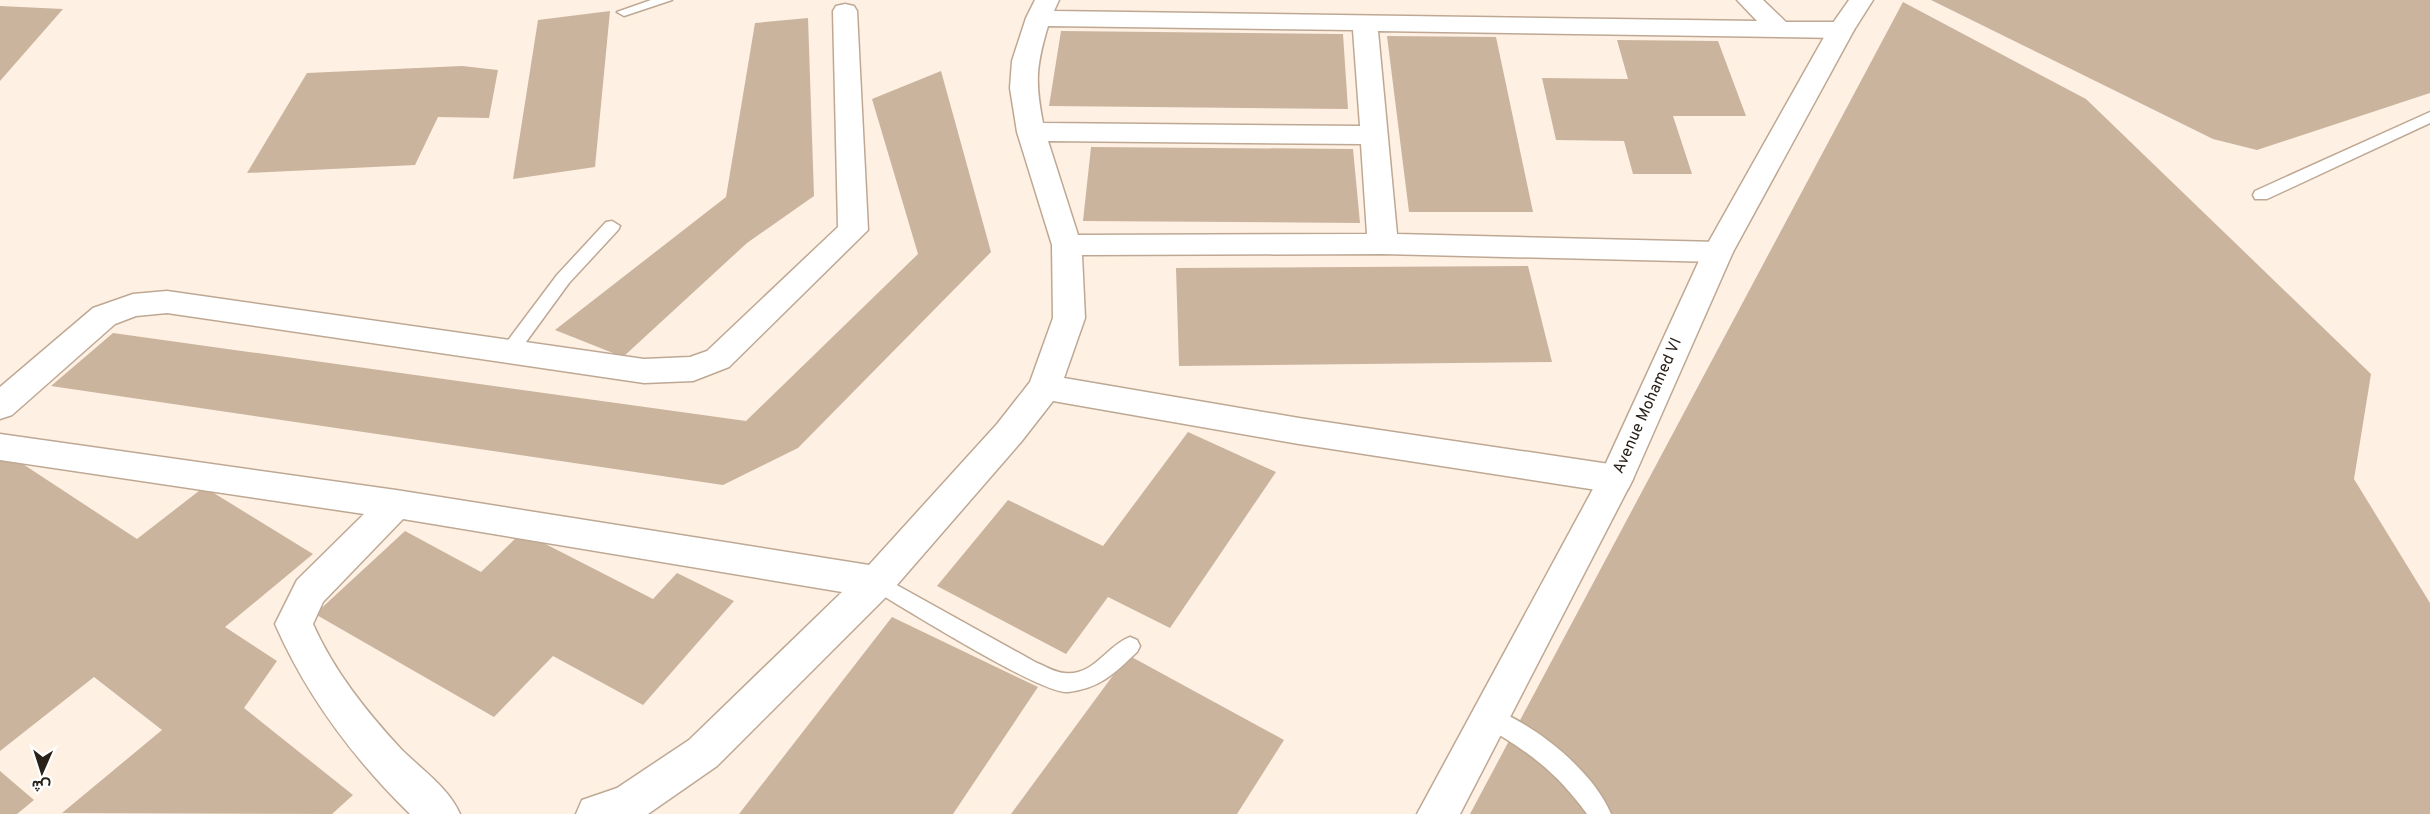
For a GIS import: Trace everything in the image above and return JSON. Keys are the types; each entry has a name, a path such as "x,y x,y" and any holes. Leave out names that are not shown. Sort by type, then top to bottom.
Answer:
{"street":[{"path":"1519,0 1524,25"},
{"path":"1749,0 1780,30"},
{"name":"Avenue Mohamed VI","path":"1438,814 1616,479 1718,252 1841,30 1861,0"},
{"path":"597,814 628,804 703,753 877,582 1009,433 1045,387 1070,318 1067,245 1031,132 1023,88 1025,61 1042,9 1365,22 1841,30"},
{"path":"0,406 104,316 133,305 167,302 645,371 693,369 718,359 853,230 845,11"},
{"path":"1365,22 1383,244"},
{"path":"1031,132 1375,135"},
{"path":"1067,245 1383,244 1718,252"},
{"path":"1045,387 1299,432 1616,479"},
{"path":"0,447 396,504 877,582"},
{"path":"396,504 310,591 294,624 328,691 404,782 439,814"}],"lane":[{"path":"624,12 665,0"},
{"path":"2261,195 2430,117"},
{"path":"509,352 562,279 612,225"},
{"path":"877,582 1030,670 1065,683 1098,675 1130,646"},
{"path":"1490,717 1536,744 1578,783 1600,814"}],"building":[{"path":"1931,0 2430,0 2430,93 2257,150 2213,139"},
{"path":"1903,2 2086,99 2371,374 2354,479 2430,603 2430,814 1470,814"},
{"path":"0,6 63,9 0,81"},
{"path":"610,11 595,167 513,179 538,20"},
{"path":"808,18 814,196 747,243 623,357 555,330 726,197 755,23"},
{"path":"1061,31 1343,34 1348,109 1049,106"},
{"path":"1387,36 1496,37 1533,212 1409,212"},
{"path":"1617,40 1718,41 1746,116 1673,116 1692,174 1633,174 1624,141 1556,140 1542,78 1628,79"},
{"path":"462,66 498,70 489,118 438,117 415,165 247,173 307,73"},
{"path":"941,71 991,252 798,448 723,485 51,386 113,333 746,421 918,254 872,99"},
{"path":"1091,147 1353,149 1360,223 1083,221"},
{"path":"1528,266 1552,362 1179,366 1176,268"},
{"path":"1188,432 1276,472 1170,628 1108,597 1066,654 937,586 1008,500 1103,546"},
{"path":"0,449 137,539 204,487 313,554 225,627 277,661 244,708 353,795 332,814 62,813 162,730 94,677 0,751"},
{"path":"405,531 481,572 522,532 653,599 677,573 734,601 643,705 553,656 494,717 315,614"},
{"path":"892,617 1038,687 953,814 739,814"},
{"path":"1128,655 1284,740 1237,814 1011,814"},
{"path":"0,771 34,800 17,814 0,814"}]}
